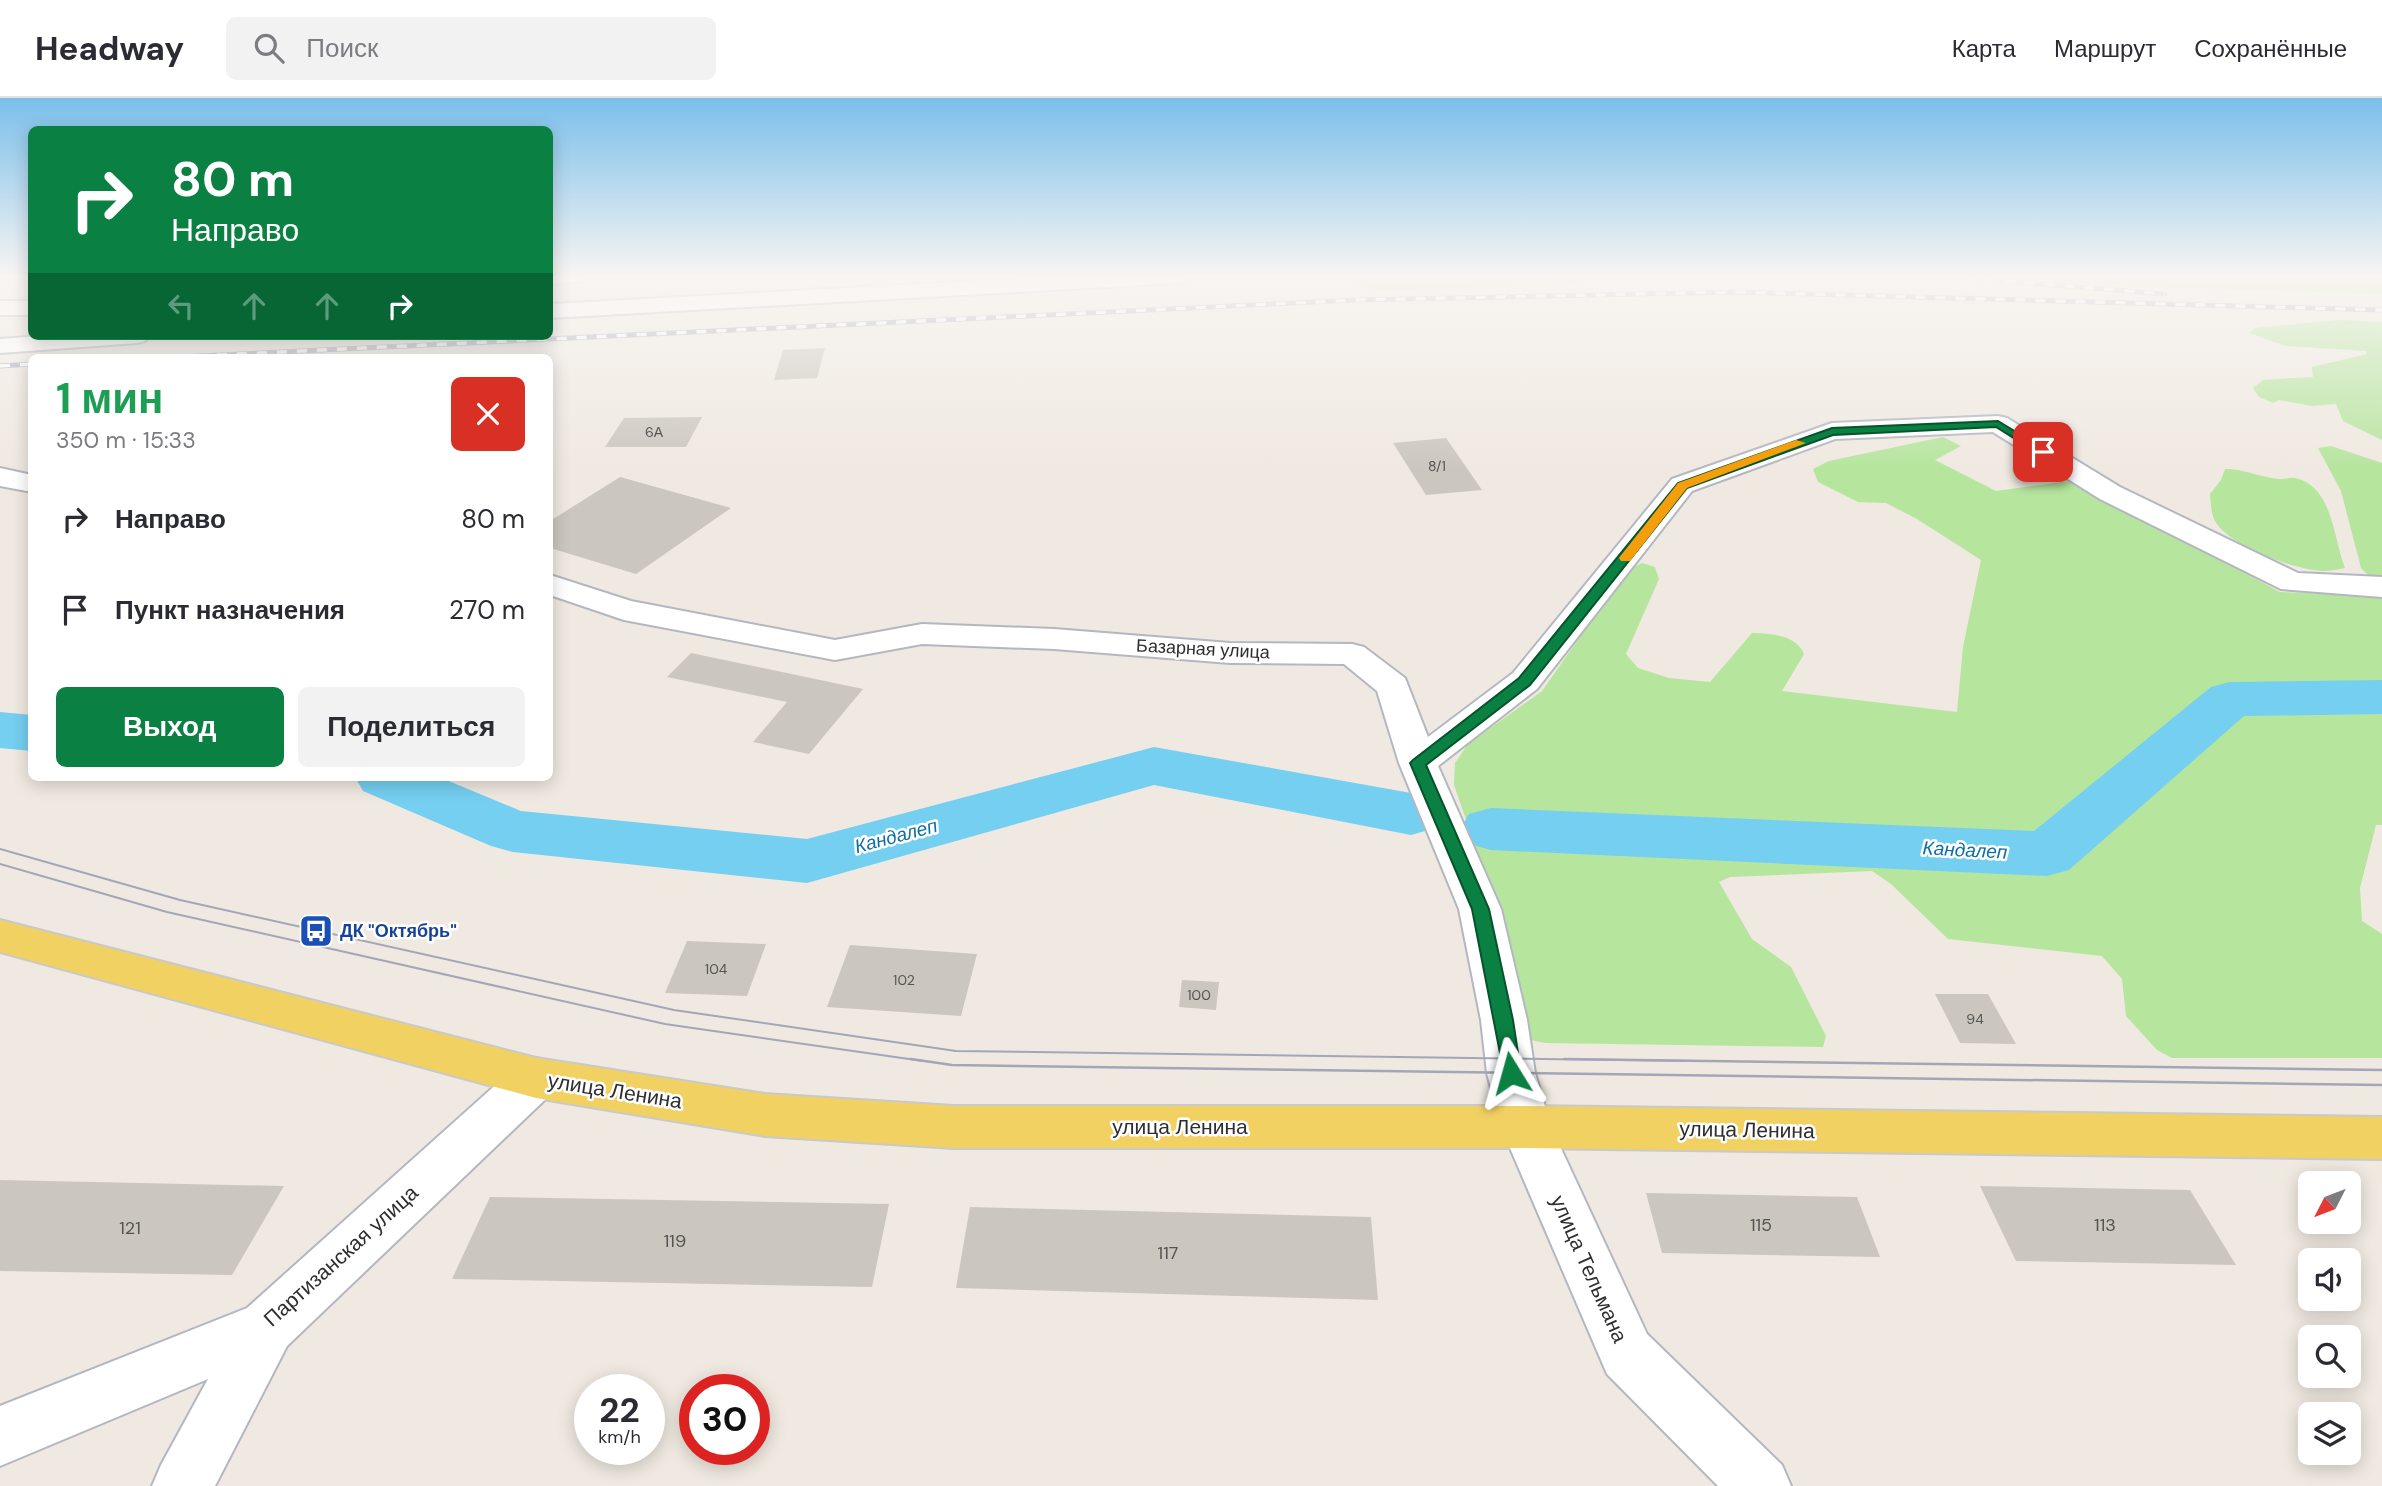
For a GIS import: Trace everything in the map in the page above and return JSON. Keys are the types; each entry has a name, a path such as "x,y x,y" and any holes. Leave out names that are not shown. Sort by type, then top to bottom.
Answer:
{"main road":[{"name":"улица Ленина","path":"0,936 108,967 536,1078 765,1115 954,1127 1526,1127 2382,1138"}],"street":[{"path":"0,346 72,341"},
{"path":"1418,763 1524,681 1682,485 1832,431 1998,424 2110,493 2292,582 2382,587"},
{"path":"0,477 28,483"},
{"name":"Базарная улица","path":"553,586 624,610 835,650 922,634 1054,639 1230,653 1352,653 1393,686 1418,763 1480,909 1504,1020 1511,1073 1526,1127"},
{"name":"Партизанская улица","path":"0,1436 267,1327 536,1078"},
{"name":"улица Тельмана","path":"1526,1127 1627,1354 1761,1486"},
{"path":"182,1486 267,1327"}],"green space":[{"path":"2271,341 2382,341 2382,440 2343,421 2336,404 2312,406 2279,400 2273,403 2259,397 2253,388 2263,380 2313,377 2312,367 2367,354 2366,351 2286,346"},
{"path":"1943,437 1961,446 1935,460 1996,491 2077,480 2280,592 2382,596 2382,825 2376,825 2360,888 2362,921 2382,934 2382,1058 2172,1058 2157,1050 2126,1016 2122,979 2102,956 1948,939 1891,884 1872,871 1730,877 1719,882 1752,939 1791,967 1826,1036 1823,1047 1546,1043 1530,1040 1508,941 1454,785 1455,763 1468,744 1542,691 1626,571 1642,563 1655,567 1659,579 1626,654 1638,668 1669,678 1710,682 1752,633 1775,635 1795,642 1804,654 1782,691 1957,712 1963,647 1981,560 1917,519 1886,503 1858,502 1818,482 1813,469 1829,461"},
{"path":"2331,446 2382,463 2382,580 2371,578 2361,568 2341,491 2318,448"},
{"path":"2225,469 2278,479 2295,478 2308,483 2317,491 2330,515 2345,568 2323,571 2296,566 2248,548 2223,530 2215,521 2210,494 2221,480"}],"building":[{"path":"825,348 817,378 774,380 783,350"},
{"path":"702,417 686,447 605,447 624,418"},
{"path":"1446,438 1482,490 1426,495 1393,443"},
{"path":"620,477 731,508 636,574 553,549 553,519"},
{"path":"691,653 863,689 809,754 753,742 787,702 667,677"},
{"path":"687,941 766,944 747,996 665,993"},
{"path":"850,945 977,954 961,1016 827,1007"},
{"path":"1182,980 1219,982 1216,1010 1179,1007"},
{"path":"1935,994 1988,994 2016,1044 1960,1043"},
{"path":"0,1180 284,1186 232,1275 0,1271"},
{"path":"1980,1186 2190,1190 2236,1265 2016,1261"},
{"path":"1646,1193 1857,1197 1880,1257 1662,1253"},
{"path":"490,1197 889,1204 872,1287 452,1279"},
{"path":"970,1207 1371,1217 1378,1300 956,1288"}],"waterway":[{"name":"Кандалеп","path":"1491,829 2047,854 2230,699 2382,697"},
{"name":"Кандалеп","path":"0,730 28,733"},
{"name":"Кандалеп","path":"394,781 513,831 807,861 1154,766 1411,814"}],"tram line":[{"path":"0,849 180,900 674,1010 956,1051 1695,1061"},
{"path":"0,864 167,912 665,1024 923,1061"},
{"path":"911,1059 952,1065 2382,1085"},
{"path":"1564,1059 2382,1070"}],"railway":[{"path":"239,354 512,341"},
{"path":"0,366 28,364"}],"slow traffic":[{"path":"1625,558 1682,485 1800,443"}],"place":[{"name":"ДК \"Октябрь\"","path":"316,931"}],"route":[{"path":"1511,1073 1504,1020 1480,909 1418,763 1524,681 1682,485 1832,431 1998,424 2043,452"}]}
